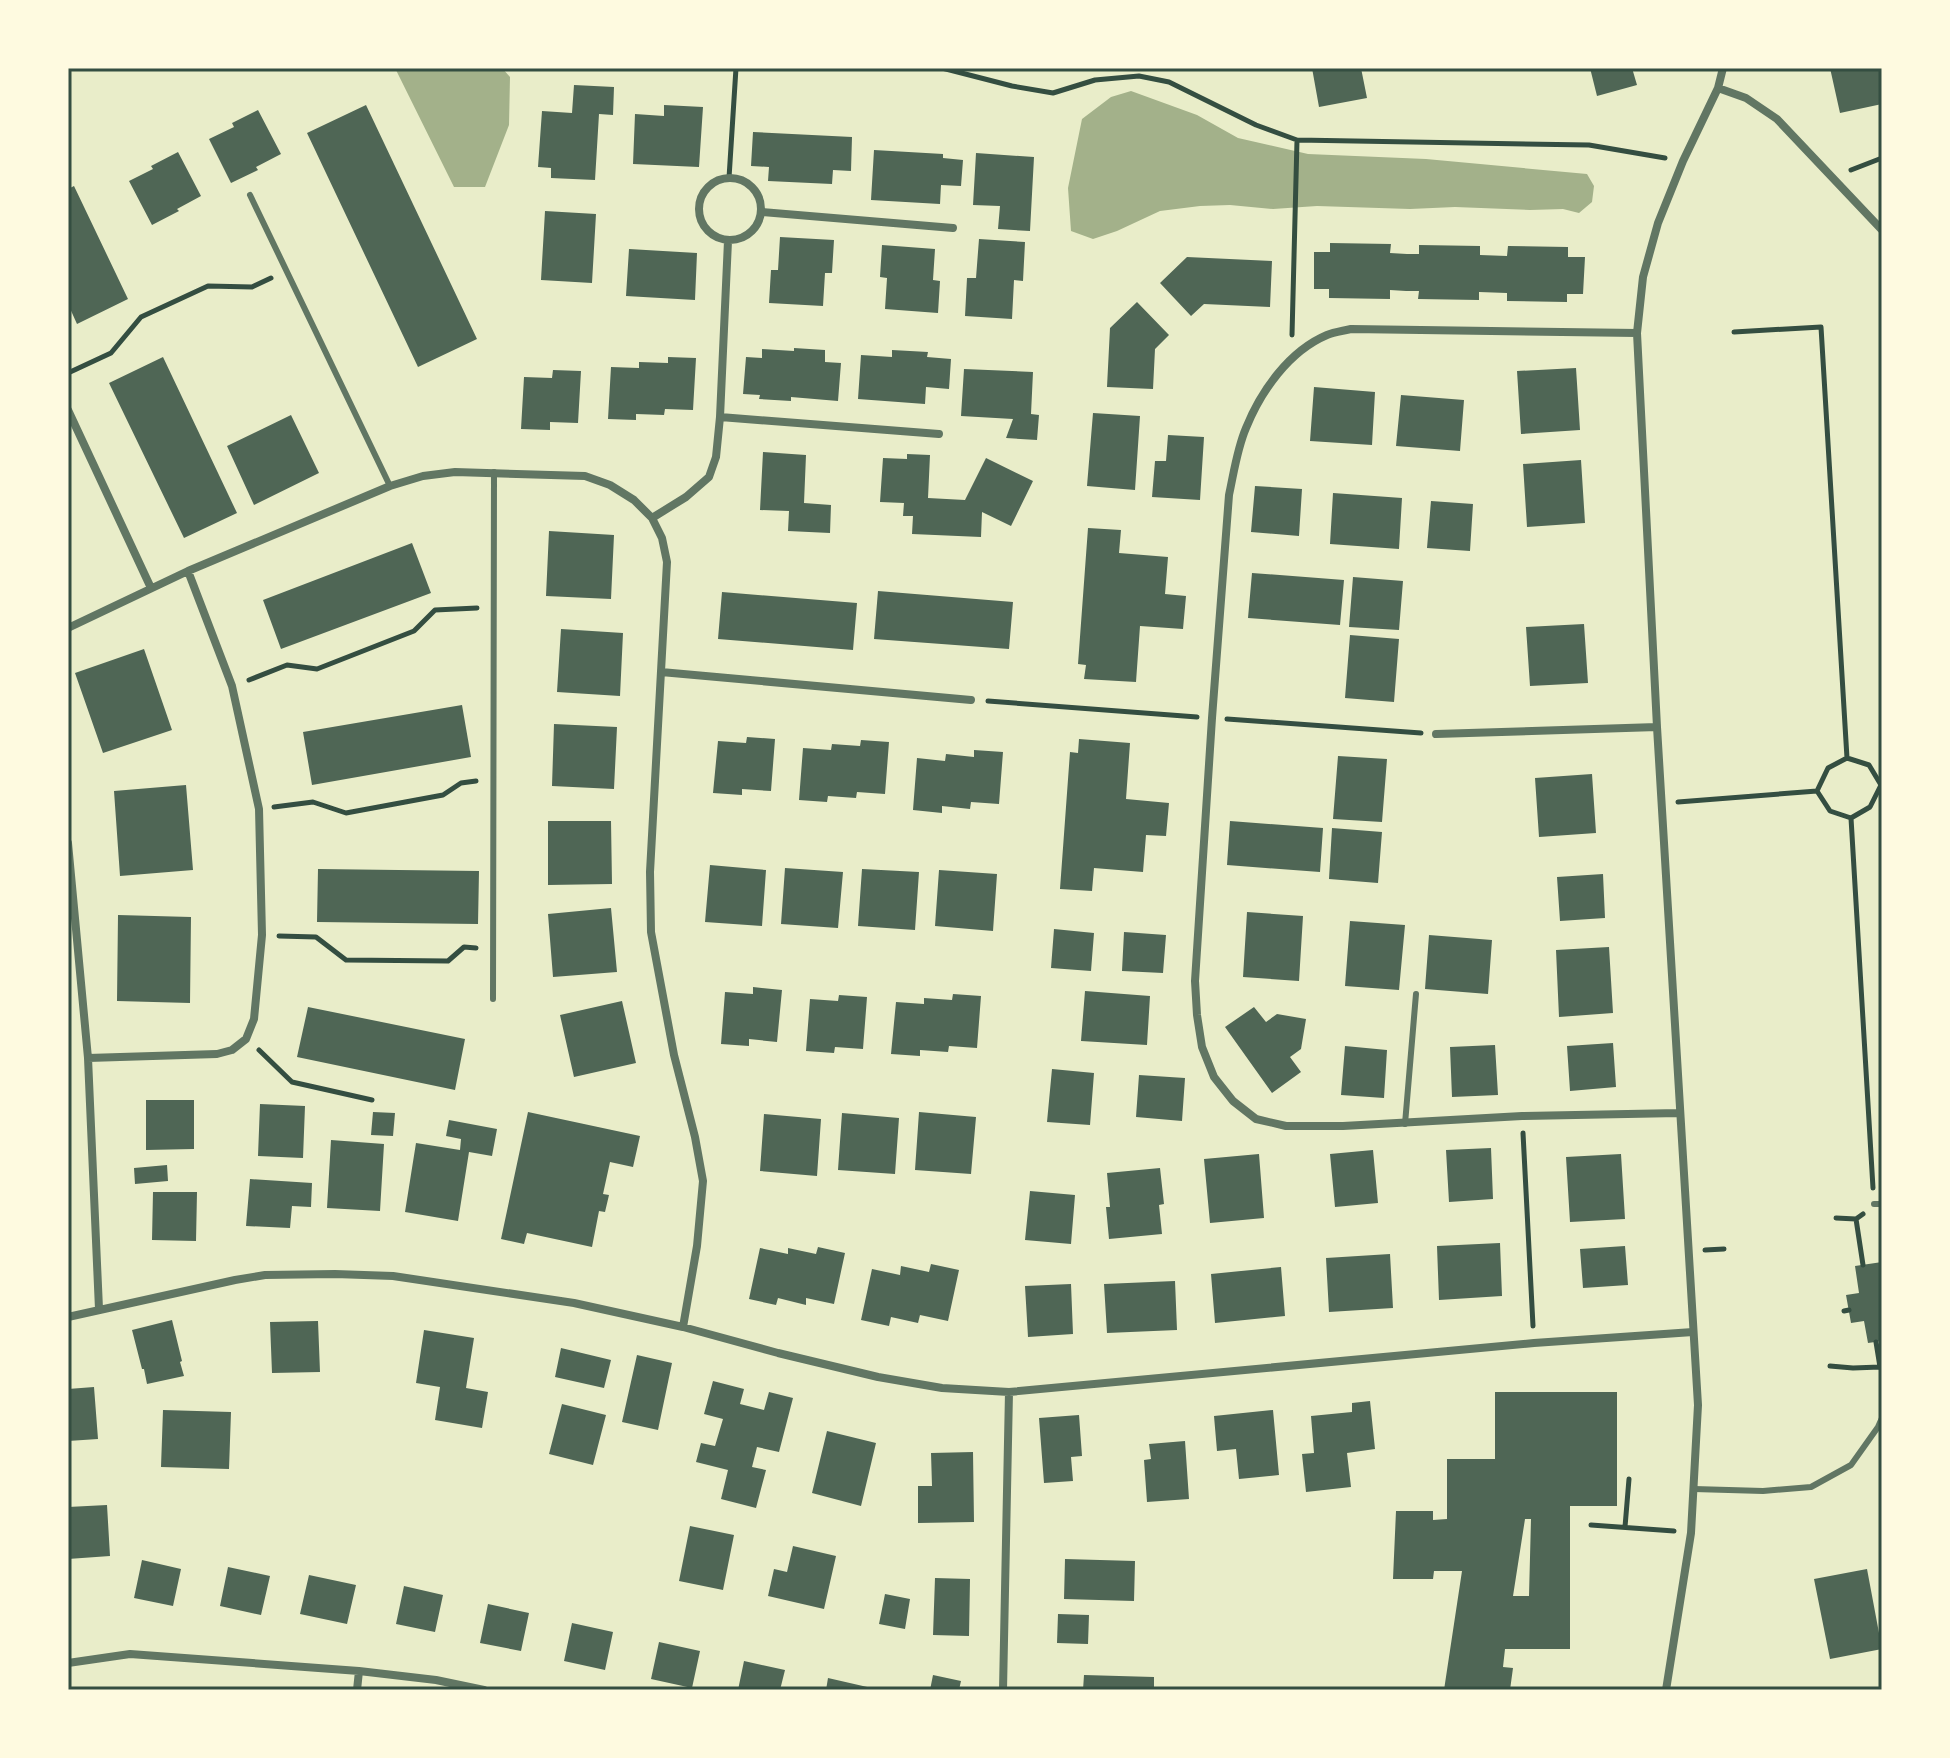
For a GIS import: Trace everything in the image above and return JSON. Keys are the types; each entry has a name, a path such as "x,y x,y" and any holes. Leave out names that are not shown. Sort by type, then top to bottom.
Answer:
{"street":[{"path":"1666,1690 1691,1533 1698,1405 1661,803 1637,333 1643,277 1658,223 1718,88 1723,68"},
{"path":"1718,88 1746,98 1777,119 1882,230"},
{"path":"729,178 749,184 760,201 761,212 754,230 738,240 728,241 718,239 703,226 699,206 706,189 729,178"},
{"path":"761,212 953,228"},
{"path":"652,518 686,497 709,477 716,457 728,241"},
{"path":"1637,333 1351,329 1329,333 1310,343 1274,378 1245,429 1229,495 1195,981 1202,1047 1214,1077 1233,1101 1256,1119 1286,1126 1679,1113"},
{"path":"68,410 151,588"},
{"path":"720,417 939,434"},
{"path":"68,628 188,571 390,486 423,476 455,472 585,476 610,485 634,500 652,518 662,538 667,562 650,872 651,932 674,1055 703,1181 697,1246 683,1327"},
{"path":"88,1058 217,1054 232,1050 246,1039 254,1019 262,935 259,809 232,686 188,571"},
{"path":"661,672 971,700"},
{"path":"1436,734 1657,727"},
{"path":"68,843 88,1058 99,1309"},
{"path":"68,1317 265,1275 393,1276 574,1303 683,1327 878,1377 942,1388 1009,1392 1534,1343 1693,1332"},
{"path":"1003,1690 1009,1392"},
{"path":"68,1663 130,1654 359,1671 436,1680 484,1690"},
{"path":"357,1690 359,1671"}],"lane":[{"path":"250,195 390,486"},
{"path":"493,999 494,472"},
{"path":"1405,1124 1416,994"},
{"path":"1874,1204 1882,1204"},
{"path":"1694,1489 1763,1491 1811,1487 1851,1465 1882,1418"}],"path":[{"path":"729,178 736,68"},
{"path":"942,68 1053,93 1095,80 1139,76 1169,82 1256,125 1297,140 1589,145 1683,161"},
{"path":"1291,359 1297,140"},
{"path":"1832,178 1882,158"},
{"path":"68,373 111,353 141,317 208,286 252,287 286,271"},
{"path":"1734,332 1821,327 1847,758"},
{"path":"232,686 287,665 317,669 414,631 435,610 494,607"},
{"path":"1847,758 1869,765 1881,785 1870,807 1851,818 1830,811 1817,791 1828,768 1847,758"},
{"path":"259,809 313,802 346,813 443,795 461,783 493,780"},
{"path":"1661,803 1817,791"},
{"path":"1851,818 1872,1177"},
{"path":"262,935 316,937 346,960 448,961 464,947 493,948"},
{"path":"246,1039 292,1082 372,1100"},
{"path":"1522,1116 1534,1343"},
{"path":"1856,1219 1863,1265"},
{"path":"1830,1366 1881,1368 1876,1342"},
{"path":"1625,1527 1629,1479"},
{"path":"1591,1525 1691,1533"}],"shaded area":[{"path":"395,68 502,68 510,77 509,125 485,187 454,187"},
{"path":"1131,91 1197,115 1238,138 1308,154 1426,159 1587,174 1594,186 1592,202 1579,213 1563,209 1455,207 1317,206 1273,209 1200,206 1160,211 1093,239 1071,231 1068,188 1082,119 1111,97"}],"building":[{"path":"1312,68 1361,68 1367,98 1319,107"},
{"path":"1590,68 1632,68 1637,85 1597,96"},
{"path":"1830,68 1882,68 1882,104 1840,113"},
{"path":"574,85 614,87 613,115 599,114 595,180 551,178 551,168 538,167 542,111 572,113"},
{"path":"366,105 477,339 418,367 307,133"},
{"path":"664,105 703,107 699,167 633,164 635,114 664,116"},
{"path":"258,110 281,154 231,183 209,139 234,127 232,123"},
{"path":"753,132 852,137 851,171 833,170 832,184 768,181 769,167 751,166"},
{"path":"874,150 943,154 943,158 963,160 961,186 941,185 940,204 871,200"},
{"path":"178,152 201,196 152,225 129,181"},
{"path":"976,153 1034,157 1030,231 998,229 1000,206 973,205"},
{"path":"74,186 128,299 77,324 68,304 68,189"},
{"path":"545,211 596,214 592,283 541,280"},
{"path":"780,237 834,240 832,273 825,273 823,306 769,303 771,270 778,270"},
{"path":"979,239 1025,242 1023,281 1014,280 1012,319 965,316 967,278 976,278"},
{"path":"1330,243 1391,244 1390,253 1407,254 1419,254 1419,245 1480,246 1480,255 1507,256 1508,246 1568,247 1568,257 1585,257 1583,294 1567,294 1567,302 1507,301 1507,293 1479,292 1479,300 1418,299 1419,291 1390,290 1390,299 1329,298 1329,289 1314,289 1314,252 1330,252"},
{"path":"882,245 935,249 933,280 940,281 938,313 885,309 887,278 880,277"},
{"path":"629,249 697,253 695,300 626,296"},
{"path":"1187,257 1272,261 1270,307 1204,304 1191,316 1160,283"},
{"path":"1137,302 1169,335 1155,349 1153,389 1107,387 1110,328"},
{"path":"794,348 825,350 825,362 841,363 838,401 791,397 791,401 759,399 760,395 743,394 746,357 762,358 762,349 794,351"},
{"path":"892,350 928,352 927,357 951,359 949,389 926,387 925,404 858,399 861,355 892,357"},
{"path":"163,357 237,513 184,538 109,383"},
{"path":"668,357 696,358 693,410 665,409 664,415 636,414 636,420 608,419 611,367 639,368 639,362 668,363"},
{"path":"1576,368 1580,430 1521,434 1517,371"},
{"path":"964,369 1033,372 1031,414 1039,415 1037,440 1006,438 1013,419 961,416"},
{"path":"553,370 581,371 578,423 550,422 550,430 521,429 524,377 552,378"},
{"path":"1314,387 1375,392 1372,445 1310,441"},
{"path":"1401,395 1464,400 1460,451 1396,446"},
{"path":"1093,413 1140,416 1135,490 1087,486"},
{"path":"291,415 319,473 254,505 227,446"},
{"path":"1168,435 1204,437 1200,500 1152,497 1155,461 1166,461"},
{"path":"763,452 806,455 804,503 831,505 830,533 788,531 789,511 760,510"},
{"path":"907,454 930,455 928,498 965,500 986,458 1033,481 1011,526 982,512 981,537 912,534 913,516 903,516 904,503 880,502 883,458 907,459"},
{"path":"1581,460 1585,523 1527,527 1523,464"},
{"path":"1255,486 1302,489 1299,536 1251,532"},
{"path":"1333,493 1402,498 1399,549 1330,544"},
{"path":"1431,501 1473,504 1470,551 1427,548"},
{"path":"1088,528 1121,530 1119,553 1168,557 1165,594 1186,596 1183,629 1140,626 1136,682 1084,679 1086,665 1078,664"},
{"path":"549,531 614,535 611,599 546,596"},
{"path":"412,543 431,593 281,649 263,600"},
{"path":"1252,573 1344,580 1340,625 1248,618"},
{"path":"1353,577 1403,581 1399,630 1349,627"},
{"path":"878,591 1013,602 1009,649 874,639"},
{"path":"722,592 857,603 853,650 718,639"},
{"path":"1584,624 1588,683 1530,686 1526,627"},
{"path":"561,629 623,633 620,696 557,692"},
{"path":"1350,635 1399,639 1394,702 1345,698"},
{"path":"144,649 172,730 103,753 75,673"},
{"path":"462,705 471,757 312,785 303,732"},
{"path":"554,724 617,727 614,789 552,786"},
{"path":"747,737 775,739 771,791 742,789 742,795 713,793 718,741 746,743"},
{"path":"1079,739 1130,743 1126,799 1169,803 1166,836 1146,835 1143,872 1094,868 1092,891 1060,889 1070,752 1078,753"},
{"path":"861,740 889,742 885,794 857,792 856,798 828,796 827,802 799,800 803,748 831,750 832,744 860,746"},
{"path":"974,750 1003,752 999,804 971,802 970,809 942,806 942,813 913,810 917,758 945,761 946,754 974,757"},
{"path":"1338,756 1387,759 1382,822 1333,819"},
{"path":"1592,774 1596,833 1539,837 1535,778"},
{"path":"186,785 193,870 120,876 114,791"},
{"path":"548,821 611,821 612,884 548,885"},
{"path":"1230,821 1323,828 1320,872 1227,865"},
{"path":"1332,828 1382,832 1378,883 1329,879"},
{"path":"710,865 766,870 762,926 705,922"},
{"path":"785,868 843,872 838,928 781,924"},
{"path":"318,869 479,871 478,924 317,922"},
{"path":"862,869 919,872 915,930 858,926"},
{"path":"939,870 997,874 993,931 935,926"},
{"path":"1603,874 1605,918 1560,921 1557,877"},
{"path":"611,908 617,972 553,977 548,914"},
{"path":"1247,912 1303,916 1299,981 1243,977"},
{"path":"118,915 191,917 190,1003 117,1001"},
{"path":"1350,921 1405,925 1399,990 1345,986"},
{"path":"1054,929 1094,933 1091,971 1051,968"},
{"path":"1124,932 1166,935 1163,973 1122,971"},
{"path":"1429,935 1492,940 1488,994 1425,989"},
{"path":"1609,947 1613,1013 1559,1017 1556,950"},
{"path":"753,987 782,990 777,1042 749,1039 749,1046 721,1044 725,992 753,994"},
{"path":"1085,991 1150,996 1147,1045 1081,1041"},
{"path":"953,994 981,996 977,1048 949,1046 948,1052 920,1050 920,1056 891,1054 896,1002 924,1004 924,998 952,1000"},
{"path":"839,995 867,997 863,1049 835,1047 834,1053 806,1051 810,999 838,1001"},
{"path":"622,1001 636,1063 574,1077 560,1015"},
{"path":"308,1007 465,1039 455,1090 297,1057"},
{"path":"1254,1007 1266,1022 1277,1014 1306,1019 1301,1049 1290,1057 1301,1072 1272,1093 1225,1027"},
{"path":"1613,1043 1616,1087 1570,1091 1567,1046"},
{"path":"1495,1045 1498,1095 1452,1097 1450,1047"},
{"path":"1345,1046 1387,1050 1384,1098 1341,1095"},
{"path":"1052,1069 1094,1073 1090,1125 1047,1122"},
{"path":"1139,1075 1185,1078 1182,1121 1136,1117"},
{"path":"146,1100 194,1100 194,1149 146,1150"},
{"path":"260,1104 305,1106 303,1158 258,1156"},
{"path":"373,1112 395,1113 393,1136 371,1135"},
{"path":"528,1112 640,1136 633,1167 610,1162 603,1194 609,1195 605,1212 599,1211 592,1247 527,1233 524,1244 501,1239"},
{"path":"919,1112 976,1117 971,1174 915,1170"},
{"path":"842,1113 899,1118 895,1174 838,1170"},
{"path":"764,1114 821,1119 817,1176 760,1171"},
{"path":"449,1120 497,1129 492,1156 469,1152 458,1221 405,1212 416,1143 460,1150 461,1139 446,1136"},
{"path":"331,1140 384,1144 380,1211 327,1208"},
{"path":"1491,1148 1493,1199 1449,1202 1446,1150"},
{"path":"1373,1150 1378,1203 1335,1207 1330,1154"},
{"path":"1259,1154 1264,1218 1210,1223 1204,1159"},
{"path":"1621,1154 1625,1219 1570,1222 1566,1157"},
{"path":"167,1165 168,1181 135,1184 134,1168"},
{"path":"1160,1168 1164,1204 1159,1205 1162,1234 1109,1239 1107,1173"},
{"path":"250,1179 312,1183 311,1207 292,1206 290,1228 246,1226"},
{"path":"1030,1191 1075,1195 1071,1244 1025,1240"},
{"path":"153,1192 197,1192 196,1241 152,1240"},
{"path":"1500,1243 1502,1296 1439,1300 1437,1246"},
{"path":"1625,1246 1628,1285 1583,1288 1580,1249"},
{"path":"818,1247 845,1253 834,1304 806,1298 806,1305 778,1298 776,1305 749,1299 760,1248 788,1254 788,1248 816,1254"},
{"path":"1390,1254 1393,1308 1329,1312 1326,1258"},
{"path":"1882,1262 1882,1341 1868,1343 1864,1321 1851,1323 1846,1295 1859,1293 1855,1266"},
{"path":"931,1264 959,1270 948,1321 920,1315 918,1323 891,1317 889,1326 861,1320 872,1269 900,1275 901,1266 929,1272"},
{"path":"1281,1267 1285,1316 1215,1323 1211,1274"},
{"path":"1175,1281 1177,1330 1107,1333 1104,1284"},
{"path":"1071,1284 1073,1334 1028,1337 1025,1286"},
{"path":"172,1320 184,1376 147,1384 132,1330"},
{"path":"318,1321 320,1372 272,1373 270,1322"},
{"path":"424,1330 474,1338 466,1388 488,1392 482,1428 435,1420 440,1387 416,1383"},
{"path":"561,1348 611,1360 604,1388 555,1377"},
{"path":"637,1355 672,1363 658,1430 622,1422"},
{"path":"713,1381 744,1389 740,1404 764,1410 769,1392 793,1398 779,1452 757,1447 752,1467 766,1470 756,1508 721,1499 728,1470 696,1462 701,1443 715,1446 723,1419 704,1414"},
{"path":"94,1387 98,1439 68,1441 68,1389"},
{"path":"1495,1392 1617,1392 1617,1506 1570,1506 1570,1649 1505,1649 1503,1667 1513,1668 1510,1690 1444,1690 1462,1571 1434,1571 1433,1579 1393,1579 1396,1511 1433,1511 1433,1520 1447,1519 1447,1459 1495,1459","holes":["1525,1519 1531,1519 1529,1596 1513,1596"]},
{"path":"1370,1401 1375,1449 1347,1453 1351,1487 1306,1492 1302,1454 1314,1453 1311,1416 1352,1412 1352,1403"},
{"path":"562,1404 606,1415 593,1465 549,1454"},
{"path":"163,1410 231,1412 229,1469 161,1467"},
{"path":"1273,1410 1279,1475 1239,1479 1236,1449 1217,1451 1214,1416"},
{"path":"1079,1415 1082,1456 1071,1457 1073,1481 1044,1483 1039,1418"},
{"path":"827,1431 876,1443 861,1506 812,1493"},
{"path":"1185,1441 1189,1499 1147,1502 1144,1460 1151,1459 1149,1444"},
{"path":"973,1452 974,1522 918,1523 918,1486 932,1486 931,1453"},
{"path":"107,1505 110,1556 68,1559 68,1507"},
{"path":"690,1526 734,1535 723,1590 679,1581"},
{"path":"793,1546 836,1556 824,1609 768,1596 774,1569 787,1572"},
{"path":"1065,1559 1135,1561 1134,1601 1064,1599"},
{"path":"142,1560 181,1569 173,1606 134,1598"},
{"path":"228,1567 270,1576 261,1615 220,1606"},
{"path":"1867,1569 1882,1649 1830,1659 1814,1579"},
{"path":"309,1575 356,1585 347,1624 300,1614"},
{"path":"935,1578 970,1579 969,1636 933,1635"},
{"path":"404,1586 443,1595 435,1632 396,1624"},
{"path":"885,1594 910,1599 905,1629 879,1624"},
{"path":"488,1604 529,1613 521,1651 480,1643"},
{"path":"1058,1614 1089,1615 1088,1644 1057,1643"},
{"path":"572,1623 613,1632 605,1670 564,1661"},
{"path":"659,1642 700,1651 692,1688 651,1679"},
{"path":"744,1661 785,1670 780,1690 738,1690"},
{"path":"933,1675 961,1681 959,1690 930,1690"},
{"path":"1084,1675 1154,1677 1154,1690 1083,1690"},
{"path":"828,1678 876,1689 876,1690 826,1690"}]}
